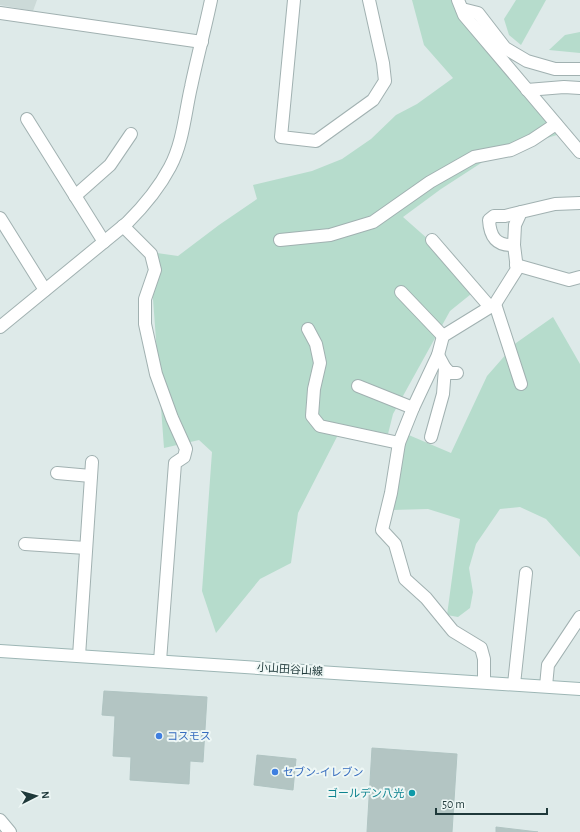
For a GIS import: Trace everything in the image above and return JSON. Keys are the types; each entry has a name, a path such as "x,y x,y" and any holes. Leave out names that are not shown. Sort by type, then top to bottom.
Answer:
{"street":[{"path":"0,327 123,226 144,205 158,187 171,166 178,145 211,0"},
{"path":"294,0 281,137 316,141 373,100 385,81 383,63 369,0"},
{"path":"460,4 478,13 505,48 527,61 555,69 580,69"},
{"path":"460,4 464,15 580,152"},
{"path":"0,13 202,42"},
{"path":"527,90 564,87 580,88"},
{"path":"27,119 104,242"},
{"path":"280,240 330,234 373,222 430,182 474,157 511,150 532,140 556,124"},
{"path":"75,196 110,165 131,134"},
{"path":"514,245 504,245 498,242 490,232 488,220 494,216 505,216 555,204 580,203"},
{"path":"484,682 484,659 481,648 453,631 426,598 405,579 395,544 382,530 391,492 399,443 413,408 438,355 443,336 492,306 517,269 514,245 515,226 521,212"},
{"path":"0,218 45,290"},
{"path":"123,226 151,254 155,270 145,300 145,324 156,374 172,418 186,449 184,456 175,463 160,661"},
{"path":"432,240 492,306 521,384"},
{"path":"516,265 569,280 580,277"},
{"path":"401,292 443,336"},
{"path":"308,329 316,344 320,363 314,388 312,416 320,426 399,443"},
{"path":"438,355 444,368 450,373 457,373"},
{"path":"431,437 443,394 444,368"},
{"path":"358,386 413,408"},
{"path":"79,656 92,462"},
{"path":"57,473 91,476"},
{"path":"25,544 86,548"},
{"path":"514,684 526,573"},
{"path":"546,686 548,665 580,617"},
{"name":"小山田谷山線","path":"0,651 580,689"},
{"path":"0,820 10,832"}],"shaded area":[{"path":"0,0 37,0 33,11 0,5"}],"green space":[{"path":"412,0 454,0 560,134 495,154 441,189 403,217 481,286 450,311 393,414 388,434 343,425 298,513 291,563 260,579 216,633 202,591 212,452 199,440 164,448 151,272 157,253 178,256 257,199 253,185 312,171 342,159 371,139 396,115 417,104 453,78 424,45"},
{"path":"516,0 546,0 521,45 509,35 504,19"},
{"path":"580,32 580,53 549,50 565,35"},
{"path":"553,317 580,364 580,557 546,519 520,507 500,509 476,544 469,568 473,592 470,608 458,617 447,615 460,519 428,509 392,510 404,433 451,453 487,376 516,343"}],"building":[{"name":"コスモス","path":"104,691 207,697 203,762 190,761 189,784 130,780 131,757 113,756 115,716 102,715"},
{"name":"ゴールデン八光","path":"372,748 457,754 452,832 367,832"},
{"name":"セブン-イレブン","path":"257,755 296,759 293,790 254,785"},
{"path":"496,827 538,832 496,832"}],"place":[{"name":"コスモス","path":"159,736"},
{"name":"セブン-イレブン","path":"275,772"},
{"name":"ゴールデン八光","path":"412,793"}]}
